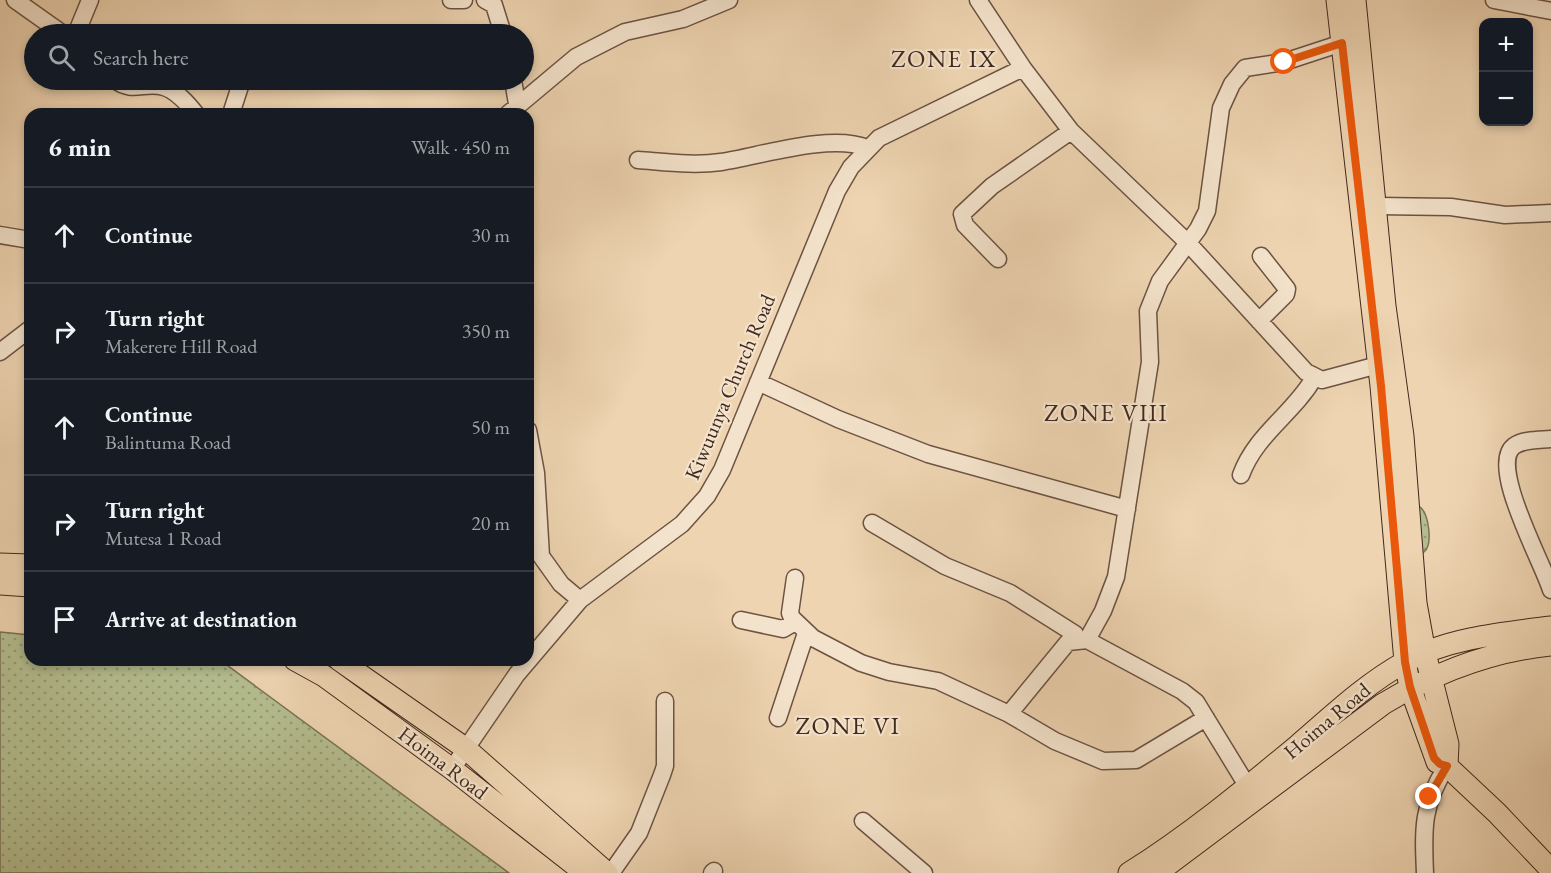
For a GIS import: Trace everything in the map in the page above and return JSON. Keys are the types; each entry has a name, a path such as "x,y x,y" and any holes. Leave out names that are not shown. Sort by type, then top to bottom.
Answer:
{"main road":[{"path":"1337,0 1378,365 1405,662 1410,687 1434,758 1440,764 1447,766 1497,813 1551,870"},
{"path":"1355,0 1385,306 1403,436 1416,603 1430,677 1448,744 1447,766"},
{"path":"0,564 24,565"},
{"path":"0,584 24,586"},
{"name":"Hoima Road","path":"1129,873 1248,787 1371,683 1405,662 1425,653 1476,639 1551,627"},
{"name":"Hoima Road","path":"1157,873 1383,704 1410,687 1430,677 1502,652 1551,645"},
{"name":"Hoima Road","path":"306,666 324,676 452,769 585,873"},
{"name":"Hoima Road","path":"348,666 465,748 607,873"}],"street":[{"path":"15,0 49,24"},
{"path":"80,24 90,0"},
{"path":"451,0 464,0"},
{"path":"484,0 494,5 500,24"},
{"path":"513,108 576,57 625,32 683,19 729,0"},
{"path":"978,0 1023,68 1071,131 1188,243 1306,372 1322,380 1378,365"},
{"path":"1494,0 1551,11"},
{"path":"1009,714 1068,642 1082,640 1103,611 1116,577 1150,362 1148,311 1160,281 1188,243 1207,211 1221,108 1239,73 1245,68 1284,62 1342,43"},
{"name":"Kiwuunya Church Road","path":"534,654 579,600 682,524 696,511 722,470 837,191 851,167 879,138 1023,68"},
{"path":"169,90 184,100 191,108"},
{"path":"233,108 239,90"},
{"path":"512,108 513,90"},
{"path":"998,259 965,225 962,214 992,186 1071,131"},
{"path":"638,160 719,163 790,148 854,143 867,148"},
{"path":"1377,206 1451,207 1505,215 1551,213"},
{"path":"0,235 24,239"},
{"path":"1259,321 1286,294 1287,289 1261,256"},
{"path":"0,352 24,334"},
{"path":"1241,475 1248,457 1265,433 1304,396 1314,378"},
{"path":"758,382 838,419 928,454 1127,509"},
{"path":"1551,439 1521,442 1512,447 1506,462 1519,514 1551,590"},
{"path":"534,462 541,556 561,584 579,600"},
{"path":"872,523 945,567 1010,593 1082,640 1182,691 1196,702 1248,787"},
{"path":"795,578 790,612 801,627 861,663 889,672 938,681 1009,714 1055,741 1103,761 1136,760 1206,718"},
{"path":"741,620 783,629 801,627"},
{"path":"778,718 801,627"},
{"name":"Kiwuunya Church Road","path":"452,769 524,666"},
{"path":"611,873 639,833 665,766 665,701"},
{"path":"1425,873 1423,837 1425,813 1429,797 1447,766"},
{"path":"863,821 924,873"}],"green space":[{"path":"1420,507 1426,516 1429,537 1424,552 1416,554 1409,509"},
{"path":"0,632 24,634 24,666 228,666 509,873 0,873"}],"district":[{"name":"ZONE IX","path":"944,59"},
{"name":"ZONE VIII","path":"1106,413"},
{"name":"ZONE VI","path":"848,726"}],"route":[{"path":"1284,62 1342,43 1381,386 1405,662 1410,687 1434,758 1440,764 1447,766 1429,797"}]}
